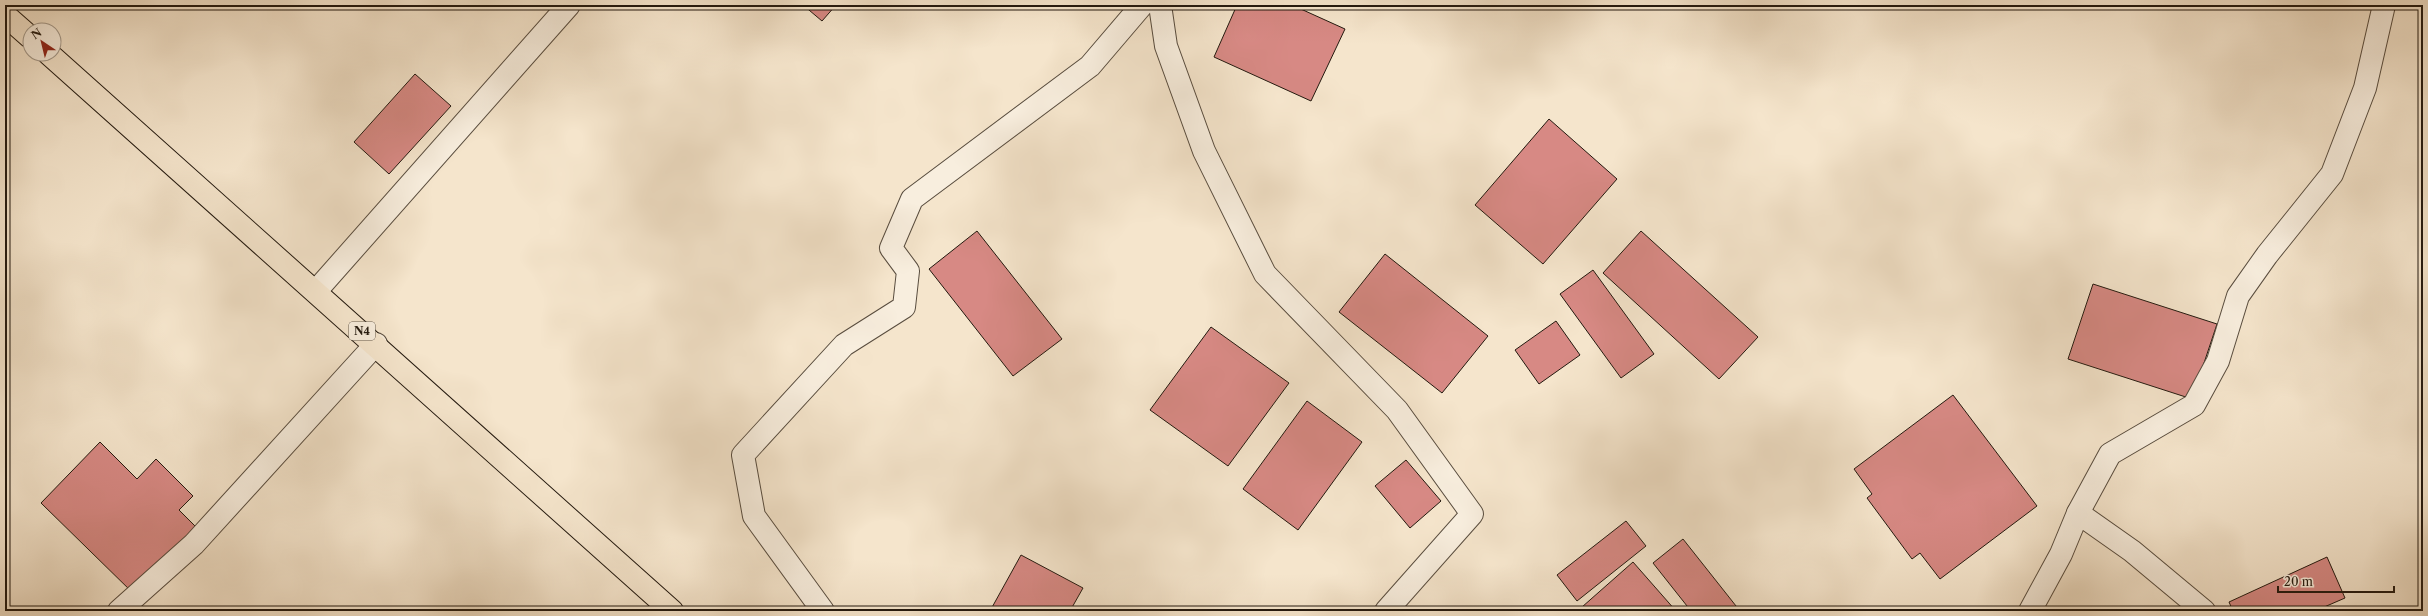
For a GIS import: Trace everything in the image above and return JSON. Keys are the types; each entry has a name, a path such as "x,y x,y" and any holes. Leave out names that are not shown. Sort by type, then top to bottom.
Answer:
{"highway":[{"path":"5,15 22,30"},
{"name":"N4","path":"58,62 376,344 667,609"}],"street":[{"path":"316,291 569,5"},
{"path":"823,611 754,516 743,455 844,345 904,307 908,271 891,248 912,199 1090,66 1142,5"},
{"path":"1160,5 1166,46 1204,151 1265,274 1397,410 1472,514 1386,611"},
{"path":"2030,611 2061,554 2078,512 2110,454 2194,405 2218,361 2238,296 2267,255 2332,174 2365,88 2384,5"},
{"path":"119,611 194,544 376,344"},
{"path":"2078,512 2132,551 2204,611"}],"building":[{"path":"803,5 836,5 822,21"},
{"path":"1237,5 1292,5 1345,29 1311,101 1214,57"},
{"path":"415,74 451,106 389,174 354,142"},
{"path":"1549,119 1617,179 1543,264 1475,205"},
{"path":"977,231 1062,339 1013,376 929,269"},
{"path":"1641,231 1758,337 1719,379 1603,273"},
{"path":"1385,254 1488,336 1442,393 1339,312"},
{"path":"1593,270 1654,354 1621,378 1560,294"},
{"path":"2093,284 2217,324 2192,399 2068,359"},
{"path":"1556,321 1580,355 1539,384 1515,350"},
{"path":"1211,327 1289,383 1228,466 1150,410"},
{"path":"1953,395 2037,506 1940,579 1920,553 1912,559 1867,498 1872,494 1854,469"},
{"path":"1307,401 1362,442 1298,530 1243,489"},
{"path":"100,442 137,479 156,459 193,496 179,510 199,530 135,595 41,503"},
{"path":"1406,460 1441,501 1410,528 1375,486"},
{"path":"1626,521 1646,546 1577,601 1557,575"},
{"path":"1683,539 1740,611 1691,611 1653,563"},
{"path":"1021,555 1083,588 1070,611 990,611"},
{"path":"2327,557 2345,598 2315,611 2233,611 2229,602"},
{"path":"1633,562 1676,611 1585,611 1582,607"}]}
